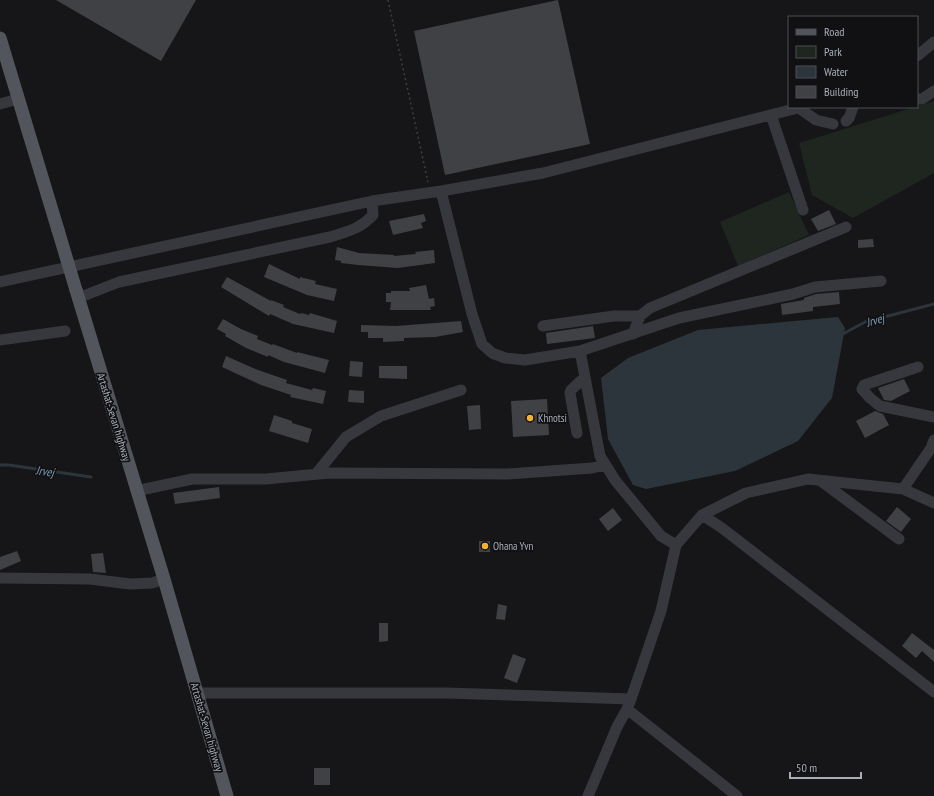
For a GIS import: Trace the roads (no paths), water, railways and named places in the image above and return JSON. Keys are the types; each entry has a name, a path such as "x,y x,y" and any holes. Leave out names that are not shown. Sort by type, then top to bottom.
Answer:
{"main road":[{"name":"Artashat-Sevan highway","path":"0,38 136,491 164,579 227,796"}],"street":[{"path":"918,55 934,42"},
{"path":"918,100 922,99 934,91"},
{"path":"0,104 18,99"},
{"path":"0,282 372,201 436,192 543,173 797,108"},
{"path":"802,108 816,120 833,124"},
{"path":"846,120 849,118 853,108"},
{"path":"771,115 803,210"},
{"path":"436,192 482,344 492,353 504,358 525,360 580,351 680,318 793,294 815,287 881,281"},
{"path":"77,294 118,282 330,237 357,229 366,223 373,215 372,201"},
{"path":"633,334 640,316 650,308 846,228"},
{"path":"543,326 614,316 640,316"},
{"path":"0,340 65,331"},
{"path":"580,351 600,456 614,480 661,536 676,545"},
{"path":"918,367 864,385 862,389 880,406 934,418"},
{"path":"577,433 570,393 571,390 585,377"},
{"path":"316,474 346,437 381,416 461,390"},
{"path":"903,489 931,448 934,440"},
{"path":"136,491 192,479 266,479 316,474 410,472 507,474 592,468 605,465"},
{"path":"588,796 617,726 629,704 661,611 676,545 702,515 746,493 808,478 903,489 934,503"},
{"path":"820,480 899,539"},
{"path":"702,515 722,528 934,692"},
{"path":"0,578 90,579 130,584 152,583 164,579"},
{"path":"197,693 446,693 629,704 737,796"}],"water":[{"path":"838,317 845,328 832,398 798,441 735,471 646,489 633,485 608,439 601,378 628,358 698,330"}],"waterway":[{"name":"Jrvej","path":"841,335 865,322 934,304"},
{"name":"Jrvej","path":"0,465 91,477"}],"place":[{"name":"Khnotsi","path":"530,418"},
{"name":"Ohana Yvn","path":"485,546"}]}
